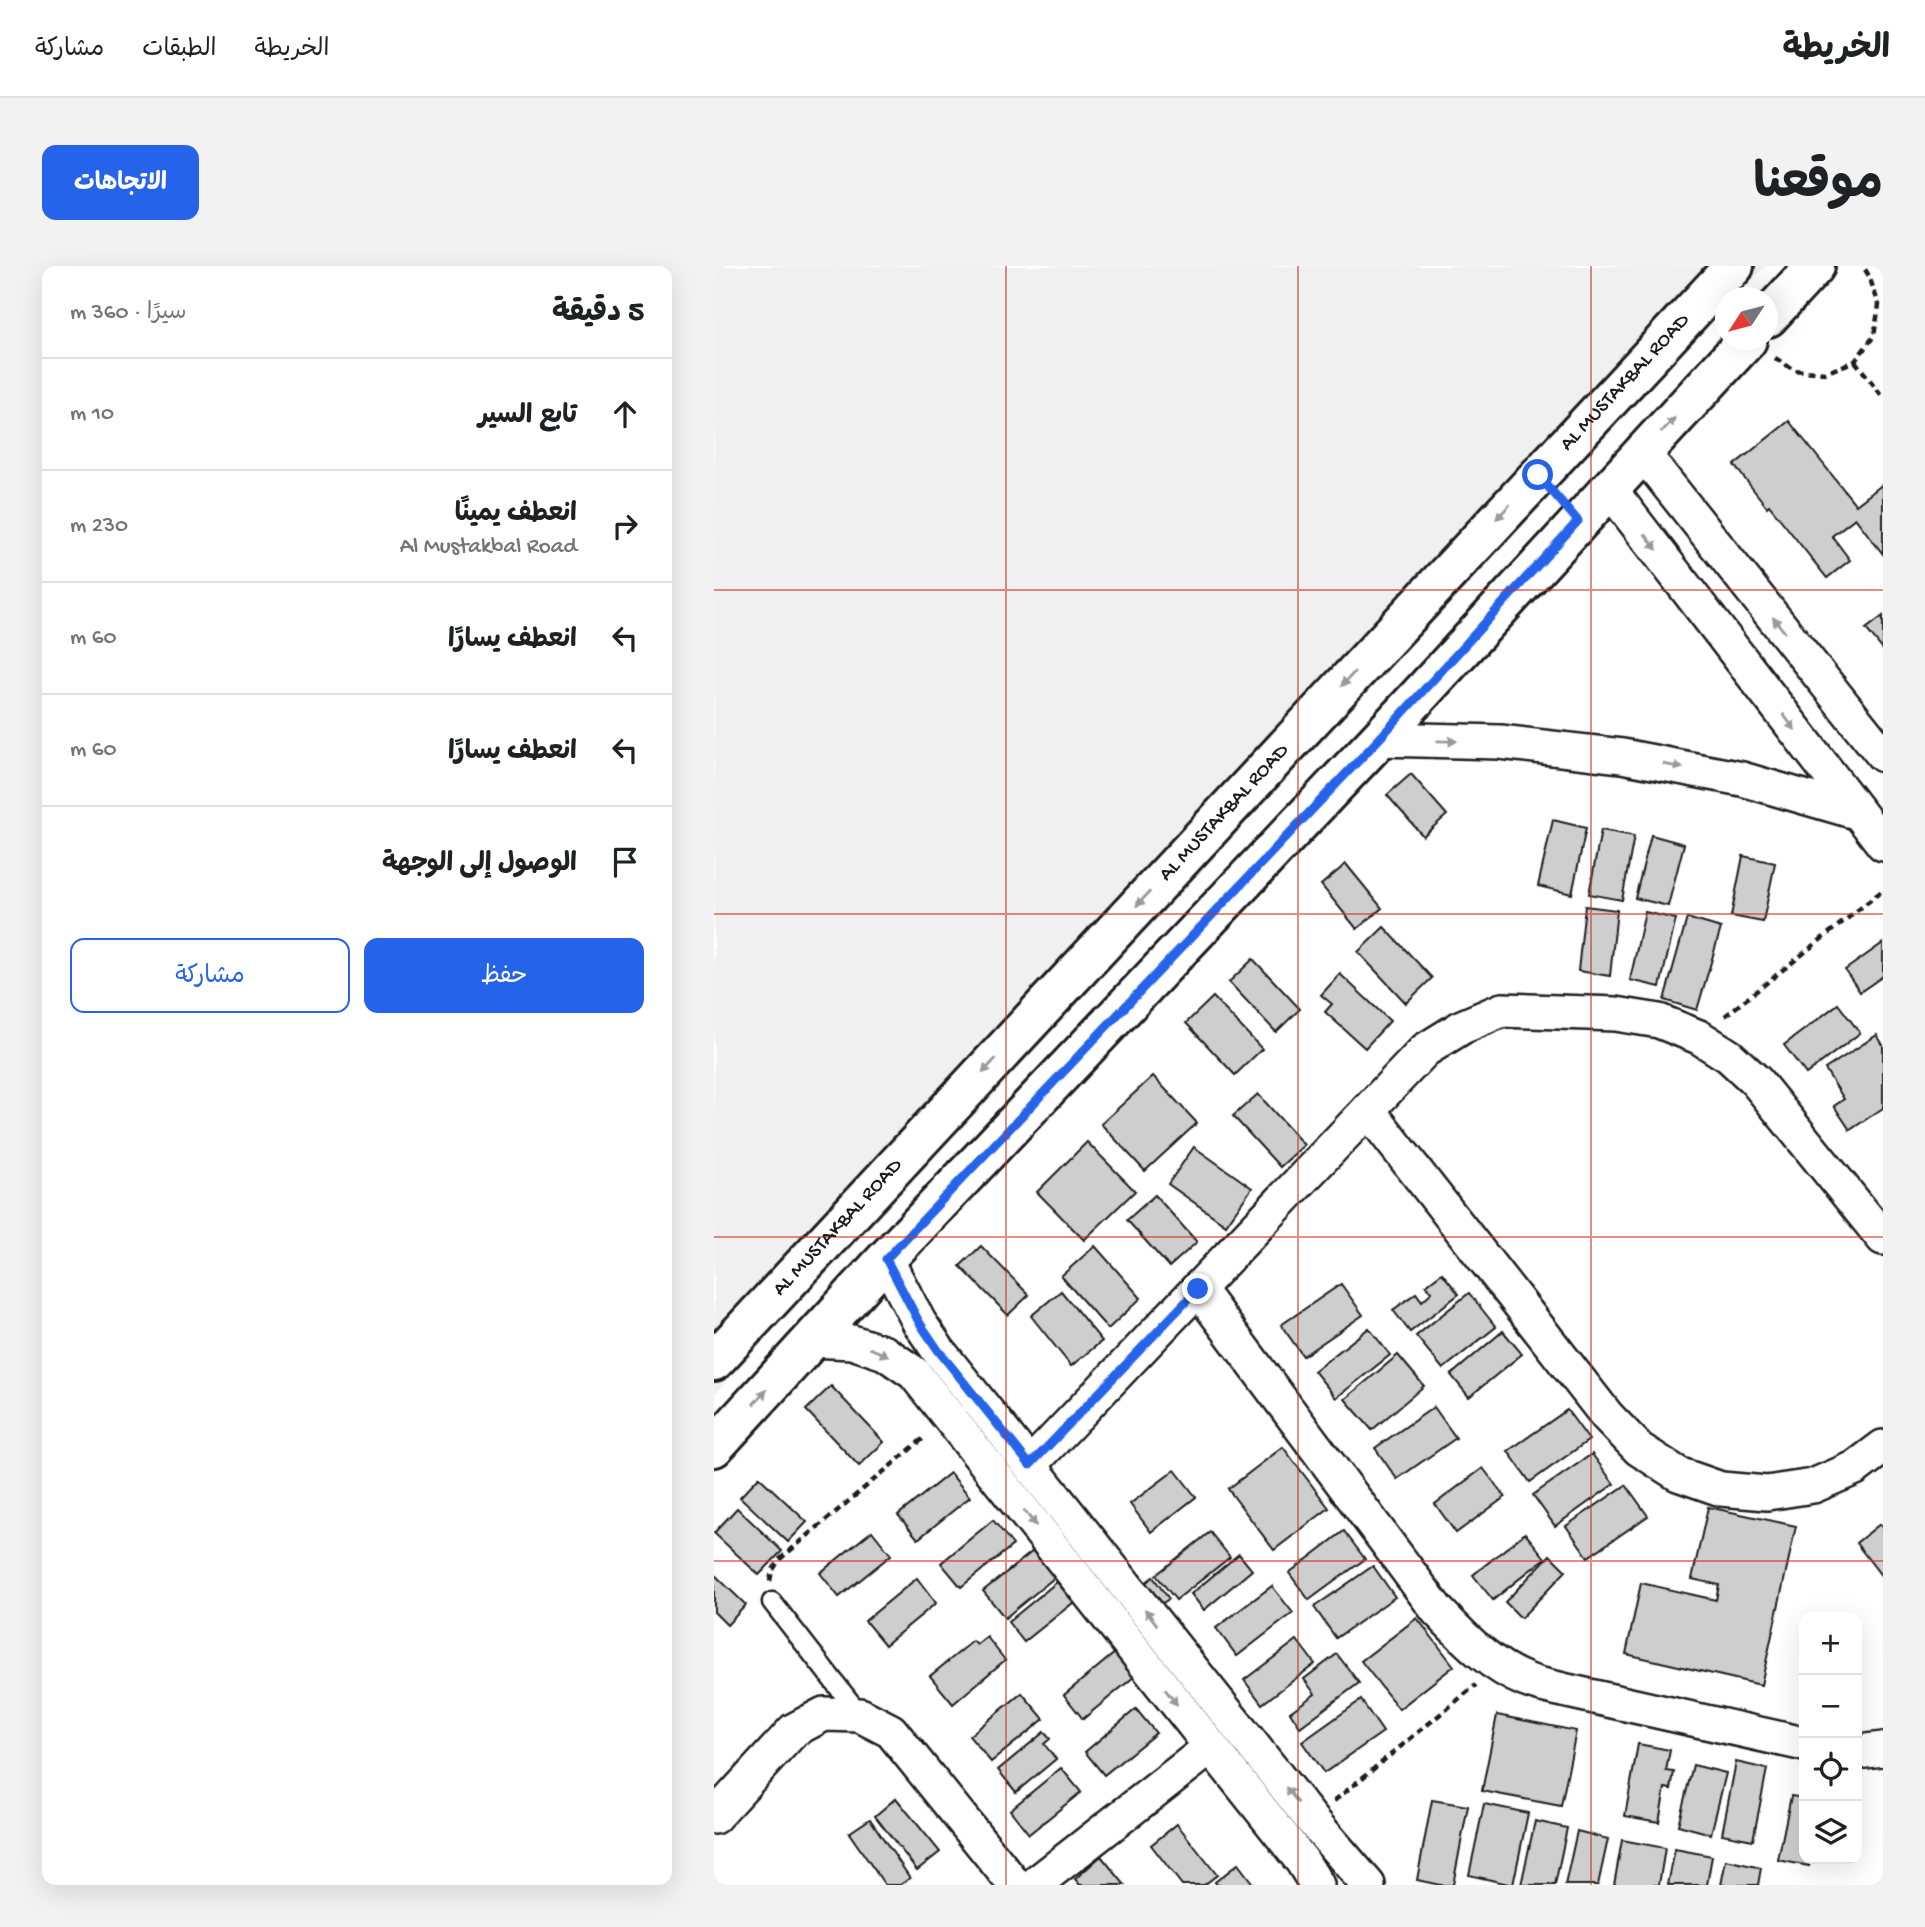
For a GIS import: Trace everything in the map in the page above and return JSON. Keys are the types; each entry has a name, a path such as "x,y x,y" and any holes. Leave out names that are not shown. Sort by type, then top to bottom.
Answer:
{"street":[{"name":"AL MUSTAKBAL ROAD","path":"714,1361 1734,266"},
{"path":"1778,306 1815,266"},
{"path":"714,1447 886,1259 1379,739 1642,453 1756,350"},
{"path":"1642,453 1883,755"},
{"path":"1538,475 1578,521"},
{"path":"1609,488 1883,844"},
{"path":"1379,739 1500,743 1622,755 1742,779 1859,813"},
{"path":"1030,1465 1425,1050 1462,1027 1502,1010 1616,1014 1659,1021 1699,1037 1729,1056 1756,1081 1883,1238"},
{"path":"1368,1110 1607,1416 1639,1449 1678,1474 1721,1489 1767,1493 1813,1486 1855,1468 1883,1447"},
{"path":"886,1259 919,1322 938,1350 1320,1830 1368,1885"},
{"path":"1198,1289 1437,1610 1498,1667 1527,1681 1799,1743"},
{"path":"812,1340 852,1342 885,1353 914,1373 1310,1873"},
{"path":"914,1373 938,1350"},
{"path":"714,1817 794,1730 824,1714 860,1715 891,1731 1015,1885"},
{"path":"1034,1885 1211,1746"},
{"path":"1862,1751 1883,1749"},
{"path":"1310,1873 1320,1830"}],"lane":[{"path":"772,1602 860,1715"}],"path":[{"path":"1764,350 1794,370 1825,373 1855,360 1874,336 1879,305 1863,266"},
{"path":"1855,360 1883,397"},
{"path":"1699,1037 1883,890"},
{"path":"772,1602 769,1586 772,1571 780,1559 949,1417"},
{"path":"1320,1830 1498,1667"}],"shaded area":[{"path":"714,266 1766,266 1746,287 1715,287 1715,320 714,1395"}],"building":[{"path":"1789,421 1856,505 1883,484 1883,554 1855,518 1832,536 1850,560 1827,578 1734,465"},
{"path":"1883,616 1883,650 1866,629"},
{"path":"1411,774 1447,815 1423,836 1387,795"},
{"path":"1553,820 1586,828 1572,894 1538,886"},
{"path":"1601,830 1634,836 1622,900 1589,894"},
{"path":"1651,835 1684,844 1668,906 1635,898"},
{"path":"1743,856 1775,863 1763,922 1731,916"},
{"path":"1346,864 1382,908 1357,929 1321,885"},
{"path":"1585,906 1617,910 1610,976 1578,971"},
{"path":"1645,912 1676,919 1660,987 1630,980"},
{"path":"1687,918 1721,928 1697,1010 1664,1000"},
{"path":"1384,927 1432,978 1406,1003 1358,952"},
{"path":"1883,943 1883,976 1860,992 1845,970"},
{"path":"1253,959 1300,1009 1276,1032 1229,982"},
{"path":"1340,974 1390,1021 1365,1048 1325,1012 1332,1004 1321,995"},
{"path":"1213,997 1262,1049 1235,1075 1186,1023"},
{"path":"1838,1004 1860,1033 1806,1074 1784,1045"},
{"path":"1877,1035 1883,1045 1883,1108 1850,1130 1834,1106 1844,1099 1825,1069"},
{"path":"1153,1076 1197,1123 1145,1171 1101,1124"},
{"path":"1258,1094 1304,1145 1280,1167 1233,1116"},
{"path":"1087,1142 1135,1191 1084,1240 1037,1192"},
{"path":"1194,1147 1252,1188 1226,1225 1168,1184"},
{"path":"1155,1195 1197,1242 1169,1267 1127,1220"},
{"path":"981,1246 1029,1295 1008,1315 960,1266"},
{"path":"1095,1246 1141,1298 1108,1329 1061,1276"},
{"path":"1442,1273 1459,1294 1410,1332 1393,1310 1416,1293 1422,1301 1432,1292 1426,1285"},
{"path":"1341,1284 1363,1315 1303,1356 1281,1325"},
{"path":"1061,1291 1102,1341 1071,1366 1031,1316"},
{"path":"1469,1293 1496,1327 1443,1369 1416,1336"},
{"path":"1369,1328 1390,1355 1336,1398 1314,1371"},
{"path":"1503,1331 1522,1354 1469,1397 1451,1375"},
{"path":"1398,1355 1424,1386 1372,1430 1345,1399"},
{"path":"831,1386 884,1442 859,1466 806,1410"},
{"path":"1434,1407 1456,1438 1397,1479 1375,1448"},
{"path":"1567,1410 1589,1440 1530,1482 1508,1451"},
{"path":"1283,1447 1329,1508 1274,1550 1228,1489"},
{"path":"1592,1454 1614,1484 1555,1526 1533,1495"},
{"path":"1483,1468 1505,1497 1456,1533 1435,1504"},
{"path":"1175,1470 1196,1497 1151,1532 1130,1504"},
{"path":"950,1473 970,1497 918,1539 898,1515"},
{"path":"759,1477 807,1522 788,1542 740,1497"},
{"path":"1626,1485 1648,1516 1588,1557 1566,1526"},
{"path":"1708,1507 1796,1526 1761,1685 1626,1654 1641,1583 1716,1600 1719,1585 1692,1579"},
{"path":"737,1508 782,1551 759,1575 714,1533"},
{"path":"993,1520 1013,1545 961,1587 941,1563"},
{"path":"1880,1524 1883,1528 1883,1578 1856,1543"},
{"path":"872,1531 891,1555 839,1597 820,1573"},
{"path":"1344,1531 1365,1559 1309,1600 1289,1573"},
{"path":"1210,1532 1230,1557 1176,1600 1156,1575"},
{"path":"1525,1533 1545,1558 1493,1600 1473,1575"},
{"path":"1033,1551 1055,1577 1005,1618 983,1591"},
{"path":"1239,1554 1252,1570 1204,1610 1191,1594"},
{"path":"1550,1555 1566,1571 1521,1618 1505,1602"},
{"path":"1373,1566 1395,1597 1336,1638 1314,1607"},
{"path":"714,1574 746,1605 727,1625 714,1612"},
{"path":"1153,1577 1169,1599 1161,1604 1145,1583"},
{"path":"917,1578 936,1603 885,1645 865,1621"},
{"path":"1057,1582 1074,1602 1024,1642 1008,1622"},
{"path":"1272,1586 1293,1613 1237,1656 1216,1628"},
{"path":"1417,1618 1454,1666 1399,1709 1361,1661"},
{"path":"987,1637 1005,1660 953,1704 930,1676 973,1641 977,1645"},
{"path":"1297,1640 1315,1664 1262,1704 1244,1680"},
{"path":"1116,1652 1135,1676 1083,1719 1064,1695"},
{"path":"1337,1654 1359,1683 1300,1727 1290,1712 1315,1694 1304,1679"},
{"path":"1022,1693 1044,1719 991,1762 969,1736"},
{"path":"1361,1700 1383,1732 1324,1773 1302,1742"},
{"path":"1136,1709 1156,1733 1104,1775 1085,1752"},
{"path":"1497,1715 1576,1731 1561,1806 1482,1791"},
{"path":"1044,1732 1050,1739 1044,1744 1056,1759 1016,1792 998,1770"},
{"path":"1638,1744 1670,1750 1666,1771 1674,1772 1671,1789 1665,1788 1659,1822 1625,1816"},
{"path":"1736,1762 1767,1769 1753,1840 1722,1834"},
{"path":"1693,1765 1726,1773 1711,1834 1678,1825"},
{"path":"1061,1768 1081,1792 1029,1834 1010,1810"},
{"path":"1791,1796 1799,1797 1799,1864 1809,1866 1778,1860"},
{"path":"896,1798 940,1852 917,1870 875,1816"},
{"path":"1432,1800 1468,1806 1453,1885 1417,1880"},
{"path":"1484,1804 1528,1813 1513,1885 1469,1875"},
{"path":"870,1819 910,1878 900,1885 885,1885 849,1833"},
{"path":"1535,1821 1567,1828 1555,1885 1521,1885"},
{"path":"1177,1824 1217,1875 1204,1885 1182,1885 1151,1845"},
{"path":"1577,1831 1608,1839 1598,1885 1565,1885"},
{"path":"1622,1840 1665,1848 1659,1885 1614,1885"},
{"path":"1675,1849 1712,1856 1707,1885 1668,1885"},
{"path":"1101,1856 1125,1885 1080,1885 1075,1879"},
{"path":"1726,1860 1761,1868 1758,1885 1721,1885"},
{"path":"1238,1864 1254,1885 1217,1885 1215,1882"}],"route":[{"path":"1198,1289 1030,1465 938,1350 919,1322 886,1259 1379,739 1578,521 1538,475"}]}
